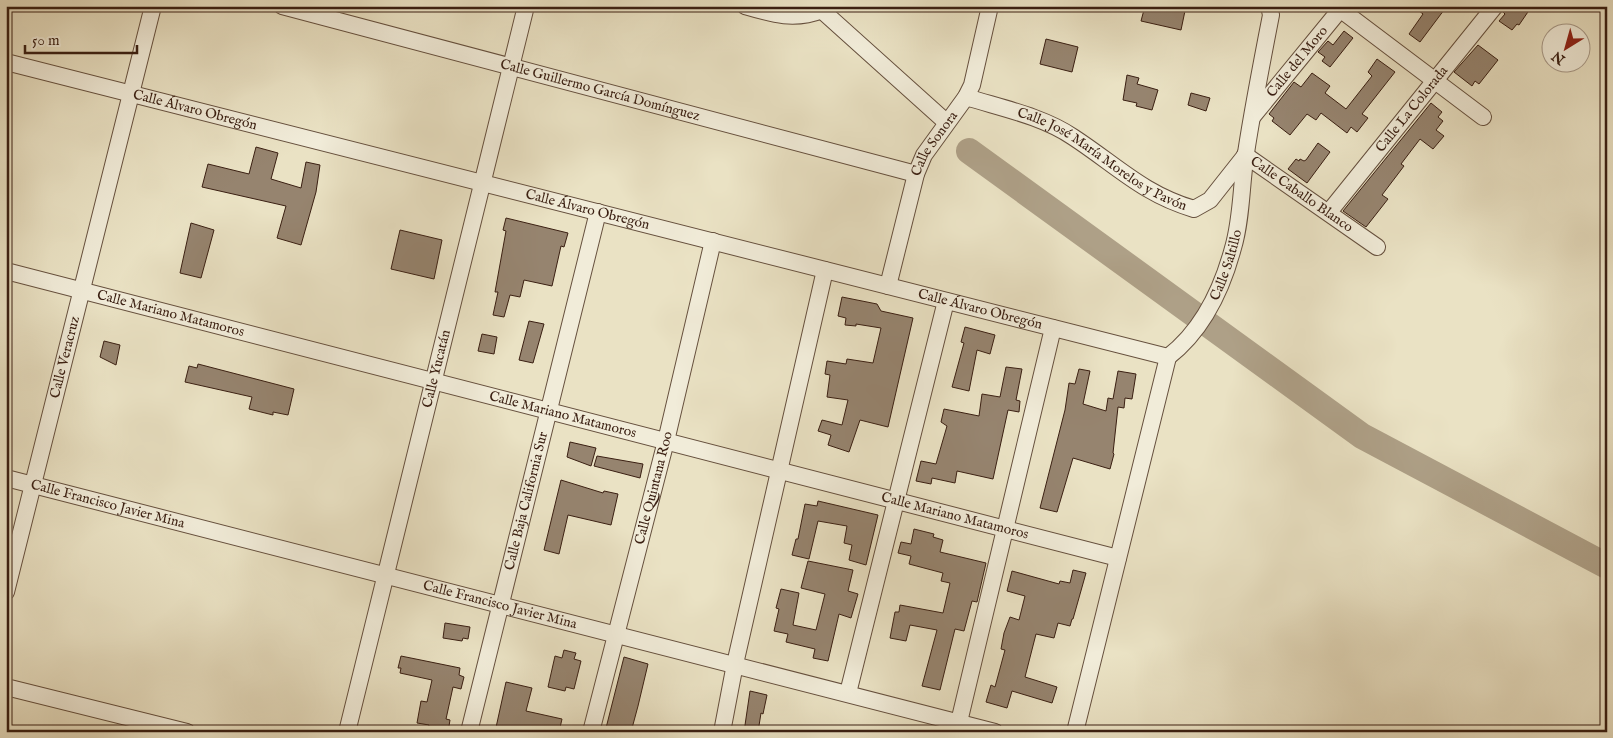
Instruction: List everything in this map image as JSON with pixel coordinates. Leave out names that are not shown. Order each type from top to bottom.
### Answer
[{"type":"street","name":"Calle Veracruz","points":[[6,592],[35,485],[82,291],[133,94],[153,6]]},
{"type":"street","name":"Calle Guillermo García Domínguez","points":[[282,6],[511,65],[916,174]]},
{"type":"street","name":"Calle Yucatán","points":[[348,732],[526,6]]},
{"type":"street","points":[[744,6],[781,16],[807,16],[819,8],[946,122]]},
{"type":"street","name":"Calle Sonora","points":[[888,286],[916,174],[924,155],[946,122],[966,97],[972,85],[990,6]]},
{"type":"street","name":"Calle La Colorada","points":[[1329,212],[1495,6]]},
{"type":"street","points":[[1340,7],[1483,118]]},
{"type":"street","name":"Calle del Moro","points":[[1252,118],[1340,7]]},
{"type":"street","name":"Calle Caballo Blanco","points":[[1272,9],[1245,155],[1377,247]]},
{"type":"street","name":"Calle Álvaro Obregón","points":[[6,62],[1168,357]]},
{"type":"street","name":"Calle José María Morelos y Pavón","points":[[966,97],[1040,121],[1072,136],[1144,189],[1169,202],[1194,209],[1210,200],[1245,155]]},
{"type":"street","name":"Calle Saltillo","points":[[1168,357],[1183,346],[1203,320],[1220,288],[1234,246],[1245,155]]},
{"type":"street","name":"Calle Baja California Sur","points":[[469,732],[598,212]]},
{"type":"street","name":"Calle Quintana Roo","points":[[591,732],[666,441],[713,242]]},
{"type":"street","points":[[722,732],[735,664],[825,270]]},
{"type":"street","name":"Calle Mariano Matamoros","points":[[6,271],[1118,558]]},
{"type":"street","points":[[848,693],[946,301]]},
{"type":"street","points":[[959,722],[1054,328]]},
{"type":"street","points":[[1075,732],[1168,357]]},
{"type":"street","name":"Calle Francisco Javier Mina","points":[[6,478],[995,732]]},
{"type":"street","points":[[6,687],[187,732]]},
{"type":"building","points":[[1145,6],[1186,6],[1181,30],[1141,21]]},
{"type":"building","points":[[1413,6],[1447,6],[1420,42],[1409,34],[1423,14]]},
{"type":"building","points":[[1505,6],[1532,6],[1519,25],[1517,24],[1512,30],[1499,21],[1505,14],[1503,12]]},
{"type":"building","points":[[1344,31],[1353,38],[1330,67],[1322,61],[1325,57],[1318,52],[1328,41],[1333,45]]},
{"type":"building","points":[[1046,39],[1078,47],[1072,72],[1040,64]]},
{"type":"building","points":[[1478,45],[1498,60],[1479,84],[1475,81],[1472,86],[1454,72]]},
{"type":"building","points":[[1377,59],[1395,72],[1362,114],[1368,118],[1357,132],[1351,127],[1347,133],[1321,113],[1316,120],[1307,114],[1290,135],[1272,121],[1274,118],[1269,114],[1294,82],[1301,87],[1312,73],[1330,86],[1325,93],[1346,109],[1372,76],[1368,72]]},
{"type":"building","points":[[1127,75],[1139,78],[1137,84],[1158,90],[1152,110],[1136,106],[1137,103],[1123,100]]},
{"type":"building","points":[[1191,93],[1210,98],[1206,111],[1188,105]]},
{"type":"building","points":[[1431,103],[1442,112],[1438,117],[1443,121],[1436,130],[1444,136],[1433,149],[1420,139],[1401,164],[1404,166],[1382,195],[1388,199],[1366,227],[1343,211]]},
{"type":"building","points":[[1318,143],[1330,152],[1307,183],[1288,169],[1296,159],[1299,161],[1300,159],[1306,160]]},
{"type":"building","points":[[256,147],[278,153],[271,179],[301,188],[306,162],[320,165],[316,192],[301,245],[277,238],[286,206],[202,187],[208,164],[249,174]]},
{"type":"building","points":[[506,218],[568,233],[564,247],[561,246],[552,286],[524,280],[520,297],[510,295],[504,317],[493,315],[498,292],[495,292],[506,231],[503,230]]},
{"type":"building","points":[[191,223],[214,230],[201,278],[180,273]]},
{"type":"building","points":[[400,230],[442,240],[434,279],[391,269]]},
{"type":"building","points":[[842,297],[877,304],[881,311],[913,318],[888,427],[860,420],[849,452],[828,445],[831,435],[818,431],[822,420],[842,425],[848,400],[827,397],[830,375],[825,374],[827,361],[846,364],[847,359],[873,363],[881,328],[856,324],[856,326],[845,325],[846,318],[838,316]]},
{"type":"building","points":[[529,321],[544,324],[533,363],[519,360]]},
{"type":"building","points":[[965,327],[995,335],[990,354],[977,350],[969,391],[952,387],[964,343],[961,342]]},
{"type":"building","points":[[482,334],[497,337],[494,354],[478,351]]},
{"type":"building","points":[[104,341],[120,345],[116,365],[100,357]]},
{"type":"building","points":[[198,364],[294,389],[288,415],[273,412],[273,415],[249,409],[252,397],[185,382],[189,366],[197,368]]},
{"type":"building","points":[[1006,367],[1022,369],[1016,400],[1020,401],[1019,412],[1008,410],[993,479],[957,471],[955,483],[932,478],[931,484],[916,481],[921,461],[936,464],[947,426],[941,422],[944,409],[979,416],[982,394],[1000,397]]},
{"type":"building","points":[[1079,369],[1090,371],[1083,404],[1106,411],[1108,398],[1113,399],[1118,371],[1136,374],[1132,399],[1125,398],[1124,408],[1118,407],[1114,454],[1110,469],[1073,458],[1057,512],[1040,508],[1065,410],[1069,383],[1075,384]]},
{"type":"building","points":[[570,442],[596,448],[591,466],[567,457]]},
{"type":"building","points":[[597,456],[643,464],[640,478],[594,466]]},
{"type":"building","points":[[561,480],[603,493],[604,491],[618,494],[611,525],[568,515],[559,554],[544,550]]},
{"type":"building","points":[[818,501],[878,515],[866,565],[849,560],[852,545],[844,543],[847,526],[818,521],[809,559],[792,555],[796,539],[798,539],[805,504],[817,506]]},
{"type":"building","points":[[914,529],[934,534],[933,537],[943,540],[940,552],[986,563],[977,602],[972,601],[964,631],[955,629],[940,690],[922,686],[937,630],[910,625],[906,641],[890,638],[895,612],[899,612],[900,605],[943,613],[950,583],[941,581],[943,573],[909,564],[911,556],[898,553],[901,542],[911,544]]},
{"type":"building","points":[[808,561],[853,570],[848,591],[858,594],[851,618],[839,614],[828,661],[813,658],[815,649],[786,642],[788,634],[774,631],[779,609],[776,608],[781,589],[799,593],[793,625],[816,630],[825,594],[801,588]]},
{"type":"building","points":[[1073,570],[1086,573],[1070,626],[1058,623],[1054,638],[1036,634],[1025,677],[1057,687],[1052,703],[1012,691],[1007,708],[986,702],[991,685],[995,687],[1005,650],[1001,649],[1004,633],[1010,617],[1019,620],[1025,596],[1007,591],[1012,571],[1059,584],[1060,581],[1070,583]]},
{"type":"building","points":[[445,623],[470,627],[468,639],[463,638],[462,641],[443,638]]},
{"type":"building","points":[[564,650],[576,653],[574,659],[581,661],[574,689],[566,687],[565,691],[548,687],[555,656],[562,658]]},
{"type":"building","points":[[401,656],[460,668],[459,675],[464,677],[461,689],[453,687],[446,719],[450,720],[448,732],[427,732],[429,725],[417,723],[421,701],[427,702],[432,680],[400,673],[401,668],[398,668]]},
{"type":"building","points":[[624,657],[648,664],[638,706],[631,732],[605,732]]},
{"type":"building","points":[[506,682],[532,688],[526,711],[562,719],[559,732],[495,732]]},
{"type":"building","points":[[750,691],[767,695],[763,714],[761,713],[758,732],[744,732]]},
{"type":"waterway","points":[[969,151],[1362,436],[1607,566]]}]
